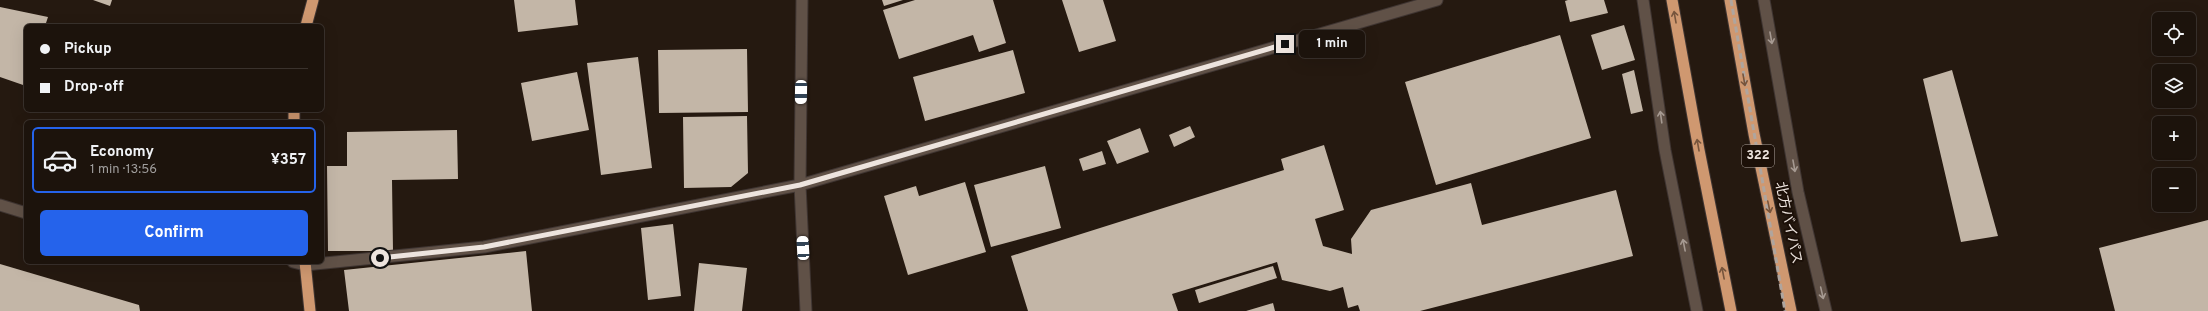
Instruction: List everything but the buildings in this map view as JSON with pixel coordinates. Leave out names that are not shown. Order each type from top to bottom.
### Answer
[{"type":"highway","points":[[306,24],[312,0]]},
{"type":"highway","points":[[1672,0],[1699,150],[1731,311]]},
{"type":"highway","name":"北方バイパス","points":[[1730,0],[1754,134],[1791,311]]},
{"type":"highway","points":[[305,264],[310,311]]},
{"type":"street","points":[[802,0],[800,185],[806,311]]},
{"type":"street","points":[[324,262],[484,247],[800,185],[1437,0]]},
{"type":"street","points":[[1643,0],[1666,150],[1697,311]]},
{"type":"street","points":[[1764,0],[1798,192],[1826,311]]},
{"type":"street","points":[[0,205],[24,212]]},
{"type":"railway","points":[[1731,0],[1785,311]]},
{"type":"route","points":[[380,258],[484,247],[800,185],[1285,44]]}]
